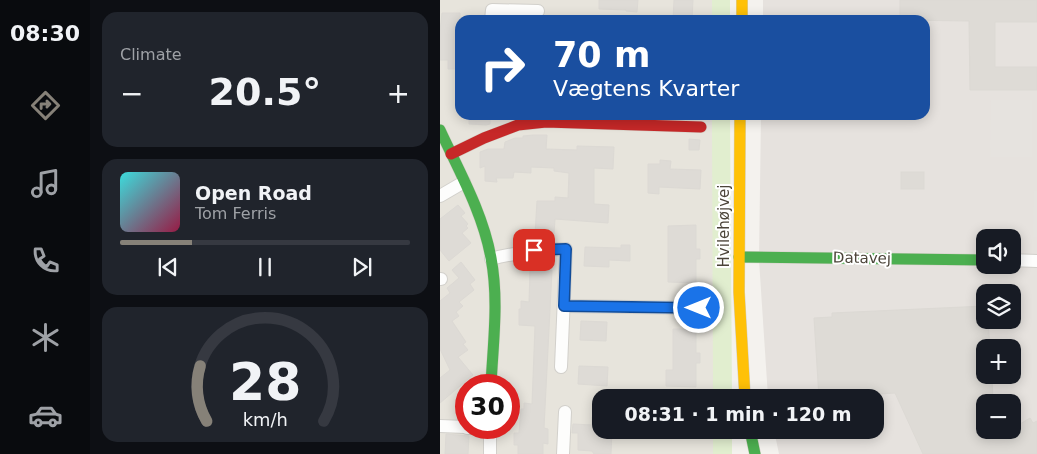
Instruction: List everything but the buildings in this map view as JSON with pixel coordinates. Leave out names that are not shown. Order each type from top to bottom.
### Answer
[{"type":"street","points":[[742,0],[742,15]]},
{"type":"street","points":[[492,15],[492,10],[538,11]]},
{"type":"street","points":[[451,154],[516,120],[546,122],[622,120],[701,127]]},
{"type":"street","name":"Hvilehøjvej","points":[[740,120],[740,343],[744,389]]},
{"type":"street","points":[[440,130],[482,222],[491,259],[494,285],[491,374]]},
{"type":"street","points":[[440,196],[464,182]]},
{"type":"street","points":[[491,259],[534,250],[566,249],[561,367]]},
{"type":"street","name":"Datavej","points":[[739,257],[976,260]]},
{"type":"street","points":[[1021,260],[1037,261]]},
{"type":"street","points":[[564,306],[699,308]]},
{"type":"street","points":[[563,454],[565,412]]},
{"type":"street","points":[[440,426],[455,427]]},
{"type":"street","points":[[490,439],[490,454]]},
{"type":"street","points":[[752,439],[755,454]]},
{"type":"shaded area","points":[[440,0],[716,0],[715,15],[455,15],[455,120],[715,120],[713,389],[592,389],[592,439],[713,439],[713,454],[440,454]]},
{"type":"shaded area","points":[[763,0],[1037,0],[1037,454],[779,454],[776,439],[884,439],[884,389],[767,389],[759,260],[761,120],[930,120],[930,15],[763,15]]},
{"type":"shaded area","points":[[991,100],[1032,100],[1032,157],[990,157]]},
{"type":"shaded area","points":[[1034,191],[1037,191],[1037,237],[1033,237]]},
{"type":"green space","points":[[712,0],[730,0],[730,15],[712,15]]},
{"type":"green space","points":[[712,120],[730,120],[732,389],[713,389]]},
{"type":"green space","points":[[713,439],[732,439],[732,454],[713,454]]},
{"type":"traffic: fast","points":[[440,130],[476,209],[491,258],[495,290],[492,374]]},
{"type":"traffic: fast","points":[[739,257],[976,260]]},
{"type":"traffic: fast","points":[[752,439],[755,454]]},
{"type":"traffic: slow","points":[[742,0],[742,15]]},
{"type":"traffic: slow","points":[[740,120],[739,292],[744,389]]},
{"type":"traffic: jam","points":[[451,154],[484,138],[518,125],[546,122],[701,127]]},
{"type":"route","points":[[534,250],[566,249],[564,306],[699,308]]}]
